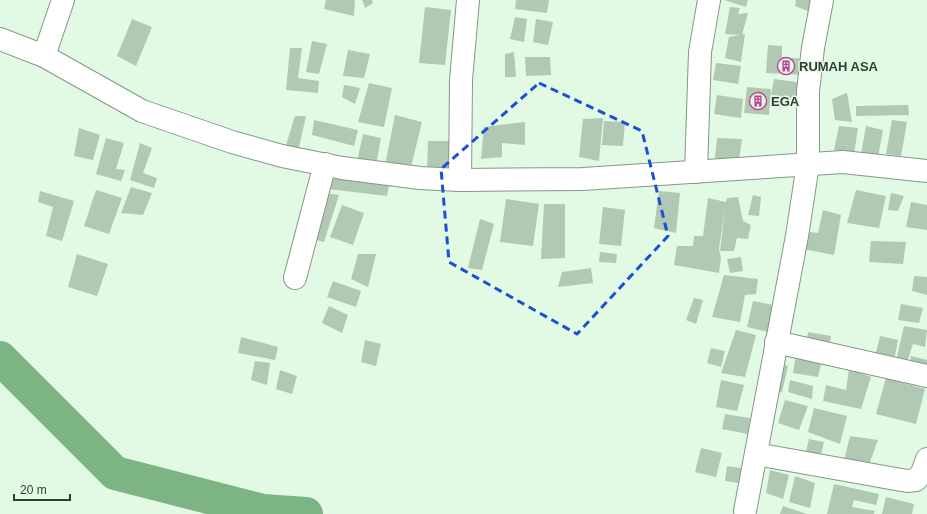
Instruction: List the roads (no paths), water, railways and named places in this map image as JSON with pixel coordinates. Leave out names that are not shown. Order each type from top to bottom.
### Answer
[{"type":"street","points":[[44,56],[63,0]]},
{"type":"street","points":[[460,180],[461,80],[468,0]]},
{"type":"street","points":[[696,172],[700,52],[709,0]]},
{"type":"street","points":[[744,511],[797,236],[808,164],[808,91],[813,48],[822,0]]},
{"type":"street","points":[[0,39],[44,56],[142,111],[232,142],[282,156],[420,178],[460,180],[583,179],[843,162],[927,171]]},
{"type":"street","points":[[295,278],[325,164]]},
{"type":"street","points":[[776,342],[927,376]]},
{"type":"street","points":[[756,454],[907,481],[916,480],[922,473],[927,459]]},
{"type":"waterway","points":[[0,358],[115,473],[263,511],[306,514]]},
{"type":"place","name":"RUMAH ASA","points":[[786,66]]},
{"type":"place","name":"EGA","points":[[758,101]]}]
